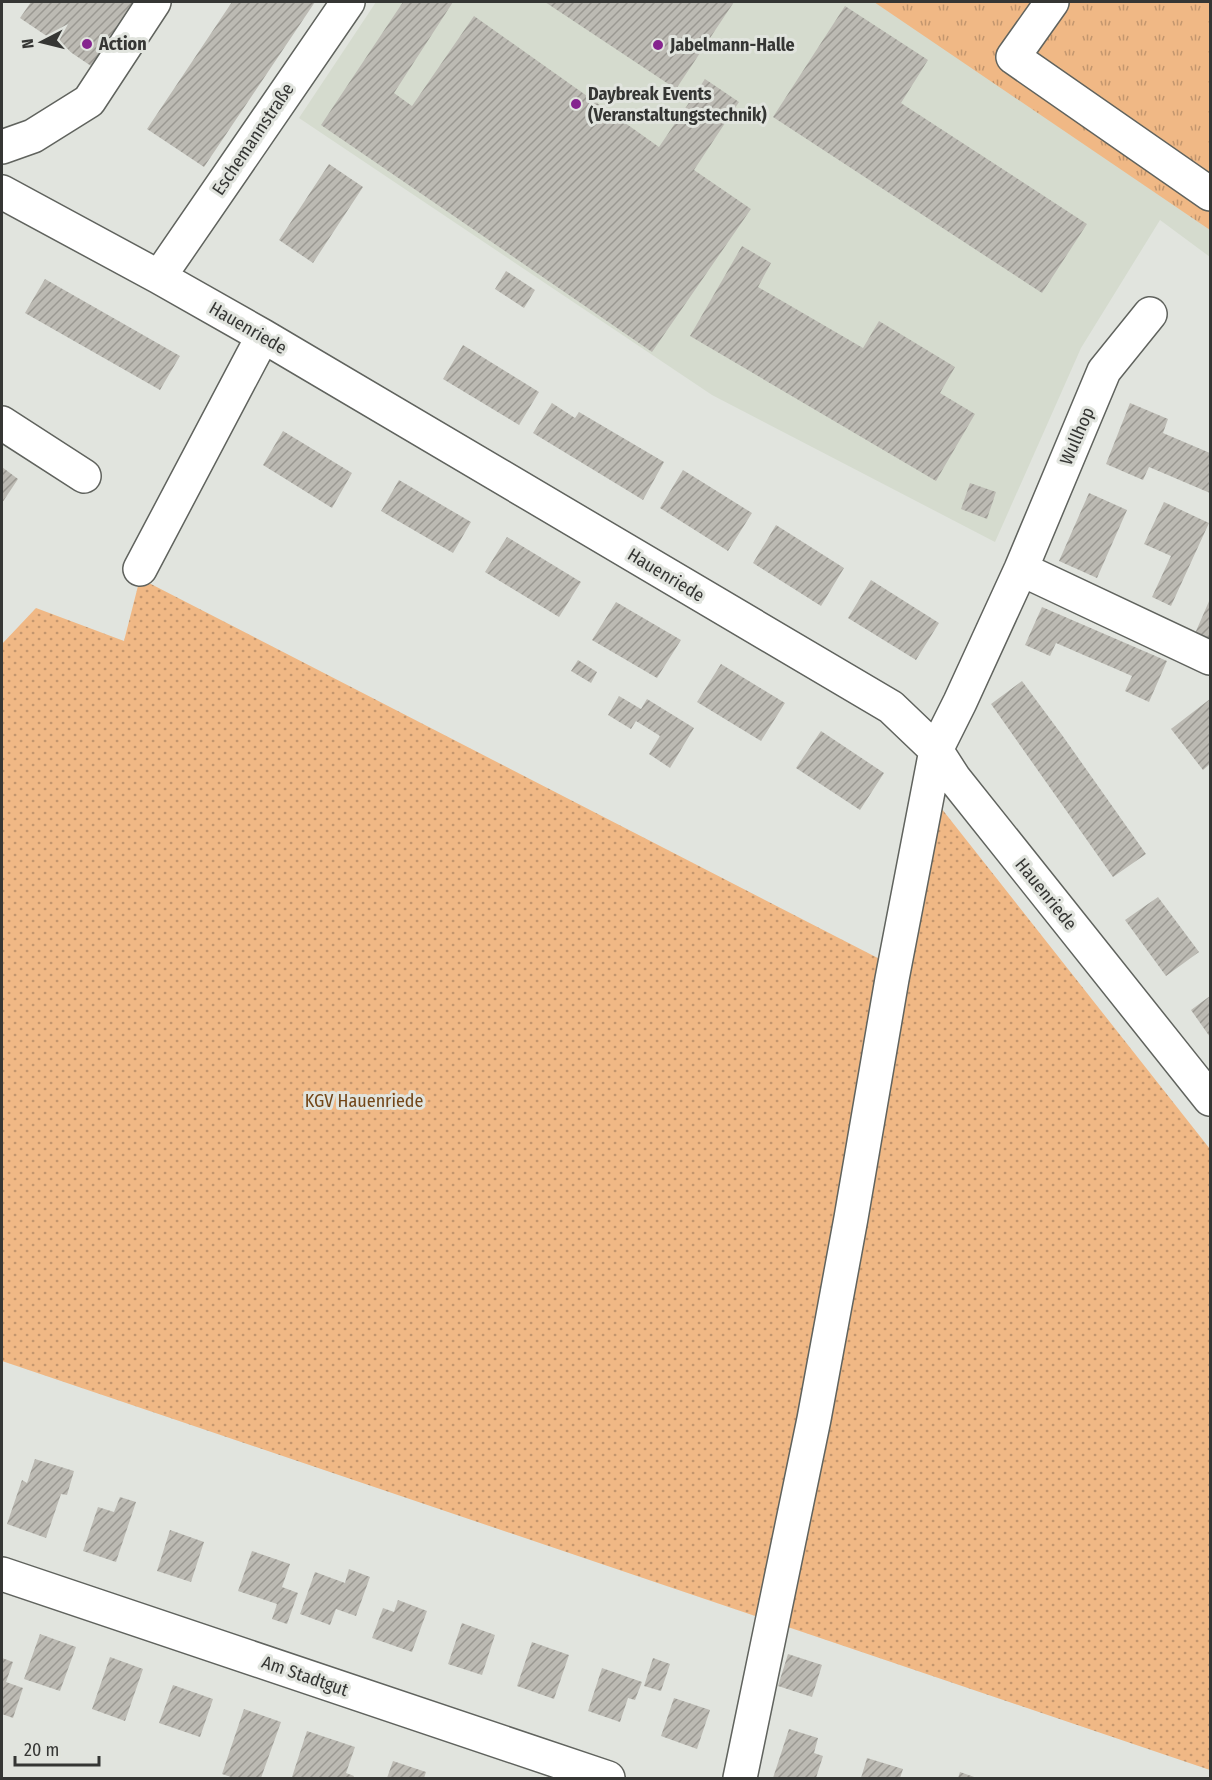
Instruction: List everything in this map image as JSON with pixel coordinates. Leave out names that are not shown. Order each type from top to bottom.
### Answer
[{"type":"street","points":[[2,147],[33,136],[89,101],[154,2]]},
{"type":"street","name":"Eschemannstraße","points":[[159,277],[348,2]]},
{"type":"street","points":[[1052,2],[1014,57],[1210,194]]},
{"type":"street","name":"Hauenriede","points":[[2,192],[263,336],[891,707],[936,750],[954,778],[1210,1099]]},
{"type":"street","name":"Wullhop","points":[[740,1779],[814,1419],[892,979],[936,750],[1022,568],[1104,371],[1150,314]]},
{"type":"street","points":[[140,569],[263,336]]},
{"type":"street","points":[[2,423],[84,476]]},
{"type":"street","points":[[1022,568],[1210,658]]},
{"type":"street","name":"Am Stadtgut","points":[[2,1574],[608,1779]]},
{"type":"shaded area","points":[[376,2],[1210,2],[1210,257],[1160,220],[1081,348],[995,542],[712,395],[299,118]]},
{"type":"green space","points":[[874,2],[1210,2],[1210,230]]},
{"type":"green space","name":"KGV Hauenriede","points":[[147,582],[903,971],[934,799],[1210,1149],[1210,1770],[2,1361],[2,644],[36,608],[124,641],[138,586]]},
{"type":"building","name":"Action","points":[[31,2],[144,2],[97,70],[20,18]]},
{"type":"building","points":[[232,2],[315,2],[204,167],[147,129]]},
{"type":"building","points":[[403,2],[453,2],[394,93],[412,106],[474,16],[659,147],[705,79],[739,102],[694,170],[751,209],[652,352],[321,125]]},
{"type":"building","name":"Jabelmann-Halle","points":[[545,2],[734,2],[676,89]]},
{"type":"building","points":[[845,6],[928,60],[901,103],[1087,224],[1042,293],[773,117]]},
{"type":"building","points":[[329,164],[363,187],[313,263],[279,240]]},
{"type":"building","points":[[742,246],[771,263],[758,287],[863,348],[879,321],[955,367],[940,393],[975,414],[936,481],[690,336]]},
{"type":"building","points":[[506,271],[535,290],[524,308],[495,289]]},
{"type":"building","points":[[45,279],[180,356],[160,390],[25,313]]},
{"type":"building","points":[[463,345],[539,392],[519,425],[443,379]]},
{"type":"building","points":[[552,403],[575,418],[579,412],[664,462],[643,500],[533,433]]},
{"type":"building","points":[[1130,403],[1168,419],[1163,433],[1210,453],[1210,493],[1149,467],[1143,480],[1106,464]]},
{"type":"building","points":[[283,431],[352,473],[332,508],[263,465]]},
{"type":"building","points":[[2,467],[18,479],[2,503]]},
{"type":"building","points":[[683,470],[752,513],[728,551],[660,508]]},
{"type":"building","points":[[399,480],[471,522],[453,553],[381,511]]},
{"type":"building","points":[[970,483],[996,492],[987,519],[961,509]]},
{"type":"building","points":[[1089,493],[1127,510],[1097,578],[1059,561]]},
{"type":"building","points":[[1164,502],[1209,523],[1171,606],[1152,597],[1171,556],[1144,544]]},
{"type":"building","points":[[776,525],[844,568],[821,606],[753,563]]},
{"type":"building","points":[[507,537],[581,582],[559,617],[485,572]]},
{"type":"building","points":[[871,580],[939,623],[916,660],[848,618]]},
{"type":"building","points":[[1210,599],[1210,645],[1193,638]]},
{"type":"building","points":[[616,602],[681,640],[657,678],[592,640]]},
{"type":"building","points":[[1042,607],[1167,661],[1149,702],[1125,691],[1132,676],[1056,643],[1050,656],[1025,645]]},
{"type":"building","points":[[578,660],[597,672],[591,683],[571,671]]},
{"type":"building","points":[[721,664],[785,703],[761,741],[697,702]]},
{"type":"building","points":[[1022,681],[1146,854],[1113,877],[991,704]]},
{"type":"building","points":[[619,696],[641,709],[647,699],[694,728],[670,768],[649,754],[660,736],[636,721],[631,729],[608,715]]},
{"type":"building","points":[[1210,699],[1210,764],[1203,770],[1171,729]]},
{"type":"building","points":[[821,731],[884,773],[860,810],[796,768]]},
{"type":"building","points":[[1158,897],[1199,952],[1166,976],[1125,920]]},
{"type":"building","points":[[1210,996],[1210,1037],[1191,1010]]},
{"type":"building","points":[[35,1459],[74,1471],[67,1495],[61,1494],[46,1538],[7,1524],[22,1480],[27,1483]]},
{"type":"building","points":[[120,1497],[136,1502],[116,1562],[83,1551],[98,1507],[114,1512]]},
{"type":"building","points":[[170,1530],[204,1542],[191,1582],[157,1571]]},
{"type":"building","points":[[252,1551],[290,1564],[282,1587],[298,1593],[287,1624],[272,1619],[277,1604],[238,1591]]},
{"type":"building","points":[[349,1569],[370,1577],[356,1616],[336,1609],[330,1625],[300,1614],[315,1572],[345,1583]]},
{"type":"building","points":[[398,1600],[427,1611],[412,1652],[372,1638],[383,1608],[394,1612]]},
{"type":"building","points":[[462,1623],[495,1635],[482,1675],[448,1664]]},
{"type":"building","points":[[40,1634],[76,1647],[60,1691],[24,1679]]},
{"type":"building","points":[[532,1642],[569,1655],[554,1699],[517,1686]]},
{"type":"building","points":[[788,1654],[822,1665],[812,1697],[778,1686]]},
{"type":"building","points":[[110,1657],[143,1669],[125,1721],[92,1709]]},
{"type":"building","points":[[2,1658],[13,1662],[6,1682],[23,1688],[13,1718],[2,1714]]},
{"type":"building","points":[[653,1658],[670,1664],[661,1691],[644,1686]]},
{"type":"building","points":[[602,1668],[642,1682],[635,1700],[628,1698],[620,1722],[588,1711]]},
{"type":"building","points":[[173,1685],[213,1699],[200,1737],[159,1723]]},
{"type":"building","points":[[674,1698],[710,1710],[697,1749],[661,1736]]},
{"type":"building","points":[[244,1709],[281,1722],[261,1778],[234,1778],[222,1774]]},
{"type":"building","points":[[789,1729],[818,1738],[814,1753],[823,1756],[816,1778],[773,1778]]},
{"type":"building","points":[[307,1731],[355,1747],[346,1773],[354,1776],[353,1778],[292,1777]]},
{"type":"building","points":[[867,1758],[903,1769],[900,1778],[861,1778]]},
{"type":"building","points":[[393,1761],[426,1772],[424,1778],[387,1778]]},
{"type":"building","points":[[960,1772],[977,1778],[958,1778]]},
{"type":"place","name":"Action","points":[[87,44]]},
{"type":"place","name":"Jabelmann-Halle","points":[[658,45]]},
{"type":"place","name":"Daybreak Events (Veranstaltungstechnik)","points":[[576,104]]}]
